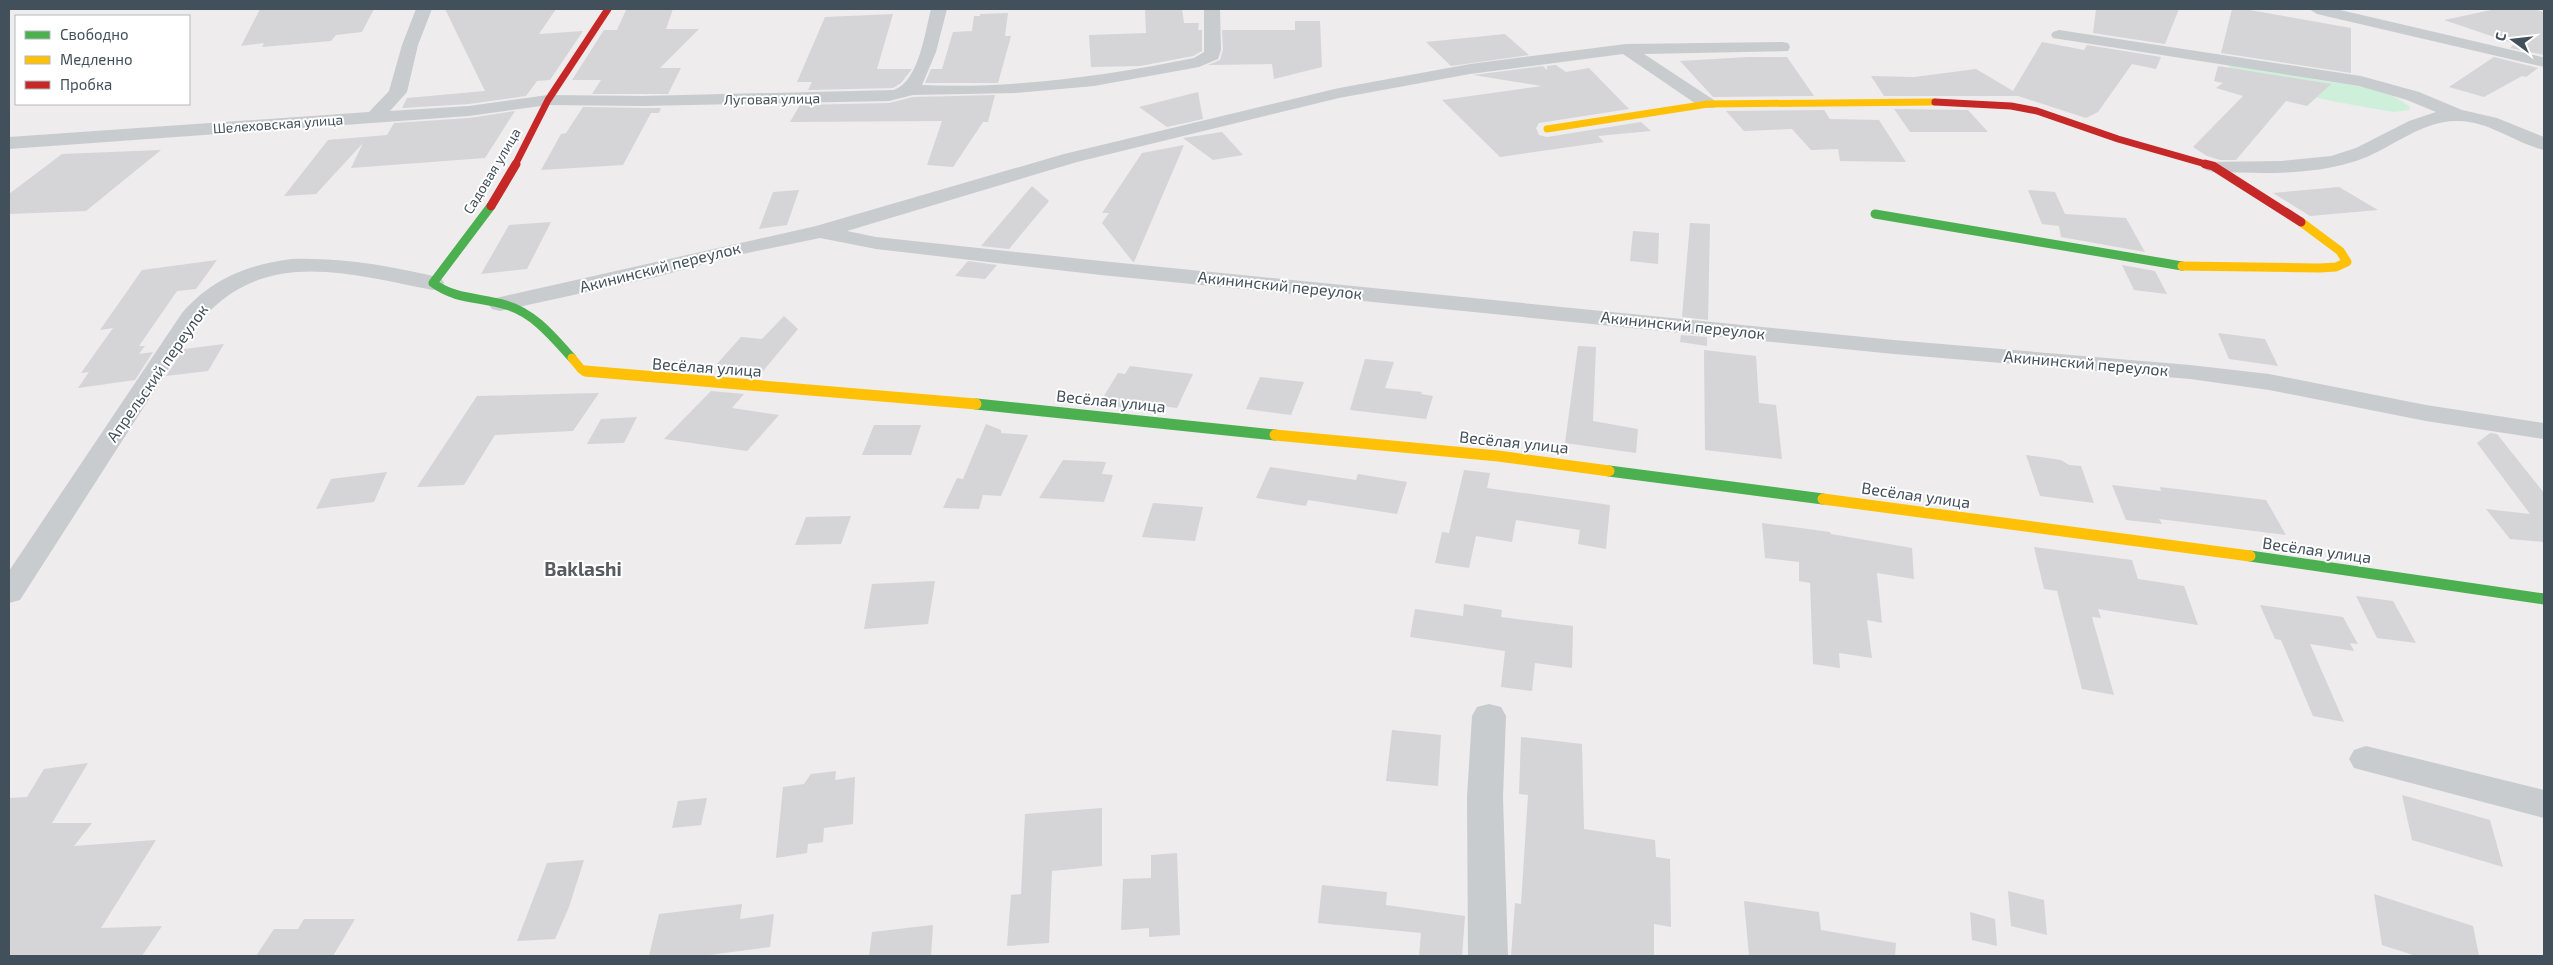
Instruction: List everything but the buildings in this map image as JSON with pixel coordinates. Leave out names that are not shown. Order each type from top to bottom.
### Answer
[{"type":"street","points":[[374,118],[398,92],[410,46],[424,9]]},
{"type":"street","name":"Садовая улица","points":[[433,283],[448,260],[486,214],[526,146],[548,100],[608,9]]},
{"type":"street","points":[[909,89],[924,62],[938,9]]},
{"type":"street","name":"Луговая улица","points":[[548,100],[660,101],[871,97],[896,95],[909,89],[941,91],[1048,88],[1098,81],[1200,62],[1212,55],[1212,9]]},
{"type":"street","points":[[2317,9],[2543,62]]},
{"type":"street","points":[[2386,9],[2543,62]]},
{"type":"street","points":[[2059,35],[2361,82],[2413,96],[2458,115],[2502,127],[2544,144]]},
{"type":"street","name":"Акининский переулок","points":[[500,304],[656,270],[736,248],[820,232],[1071,158],[1315,98],[1470,68],[1626,49],[1782,46]]},
{"type":"street","points":[[1626,49],[1708,104]]},
{"type":"street","name":"Шелеховская улица","points":[[9,143],[469,111],[548,100]]},
{"type":"street","points":[[1547,129],[1708,104],[2000,104],[2031,110],[2118,139],[2213,166],[2282,167],[2330,162],[2351,157],[2412,128],[2438,118],[2458,115]]},
{"type":"street","points":[[1875,214],[2177,266],[2320,268],[2336,267],[2347,262],[2340,251],[2316,232],[2213,166]]},
{"type":"street","name":"Акининский переулок","points":[[820,232],[869,243],[1101,268],[1894,347],[2190,372],[2269,382],[2426,414],[2544,431]]},
{"type":"street","name":"Апрельский переулок","points":[[9,593],[62,516],[179,335],[214,294],[250,274],[273,268],[302,265],[351,270],[433,283]]},
{"type":"street","points":[[433,283],[439,290],[457,298],[500,304]]},
{"type":"street","name":"Весёлая улица","points":[[500,304],[522,311],[581,369],[598,375],[1000,406],[1226,431],[1498,456],[2308,564],[2544,599]]},
{"type":"street","points":[[1488,956],[1488,840],[1485,797],[1489,716]]},
{"type":"street","points":[[2366,759],[2544,804]]},
{"type":"green space","points":[[2230,64],[2386,93],[2409,106],[2410,110],[2394,112],[2309,96],[2246,76],[2229,67]]},
{"type":"traffic: fast","points":[[491,206],[433,283],[441,289],[459,296],[506,305],[516,309],[534,320],[572,358]]},
{"type":"traffic: fast","points":[[1875,214],[2182,266]]},
{"type":"traffic: fast","points":[[976,404],[1275,435]]},
{"type":"traffic: fast","points":[[1609,471],[1823,499]]},
{"type":"traffic: fast","points":[[2250,556],[2544,599]]},
{"type":"traffic: slow","points":[[1547,129],[1708,104],[1935,102]]},
{"type":"traffic: slow","points":[[2182,266],[2320,268],[2336,267],[2347,262],[2340,251],[2301,222]]},
{"type":"traffic: slow","points":[[572,358],[581,369],[589,373],[976,404]]},
{"type":"traffic: slow","points":[[1275,435],[1498,456],[1609,471]]},
{"type":"traffic: slow","points":[[1823,499],[2250,556]]},
{"type":"traffic: jam","points":[[491,206],[526,146],[548,100],[608,9]]},
{"type":"traffic: jam","points":[[1935,102],[2011,106],[2037,111],[2118,139],[2213,166],[2301,222]]},
{"type":"district","name":"Baklashi","points":[[583,569]]}]
